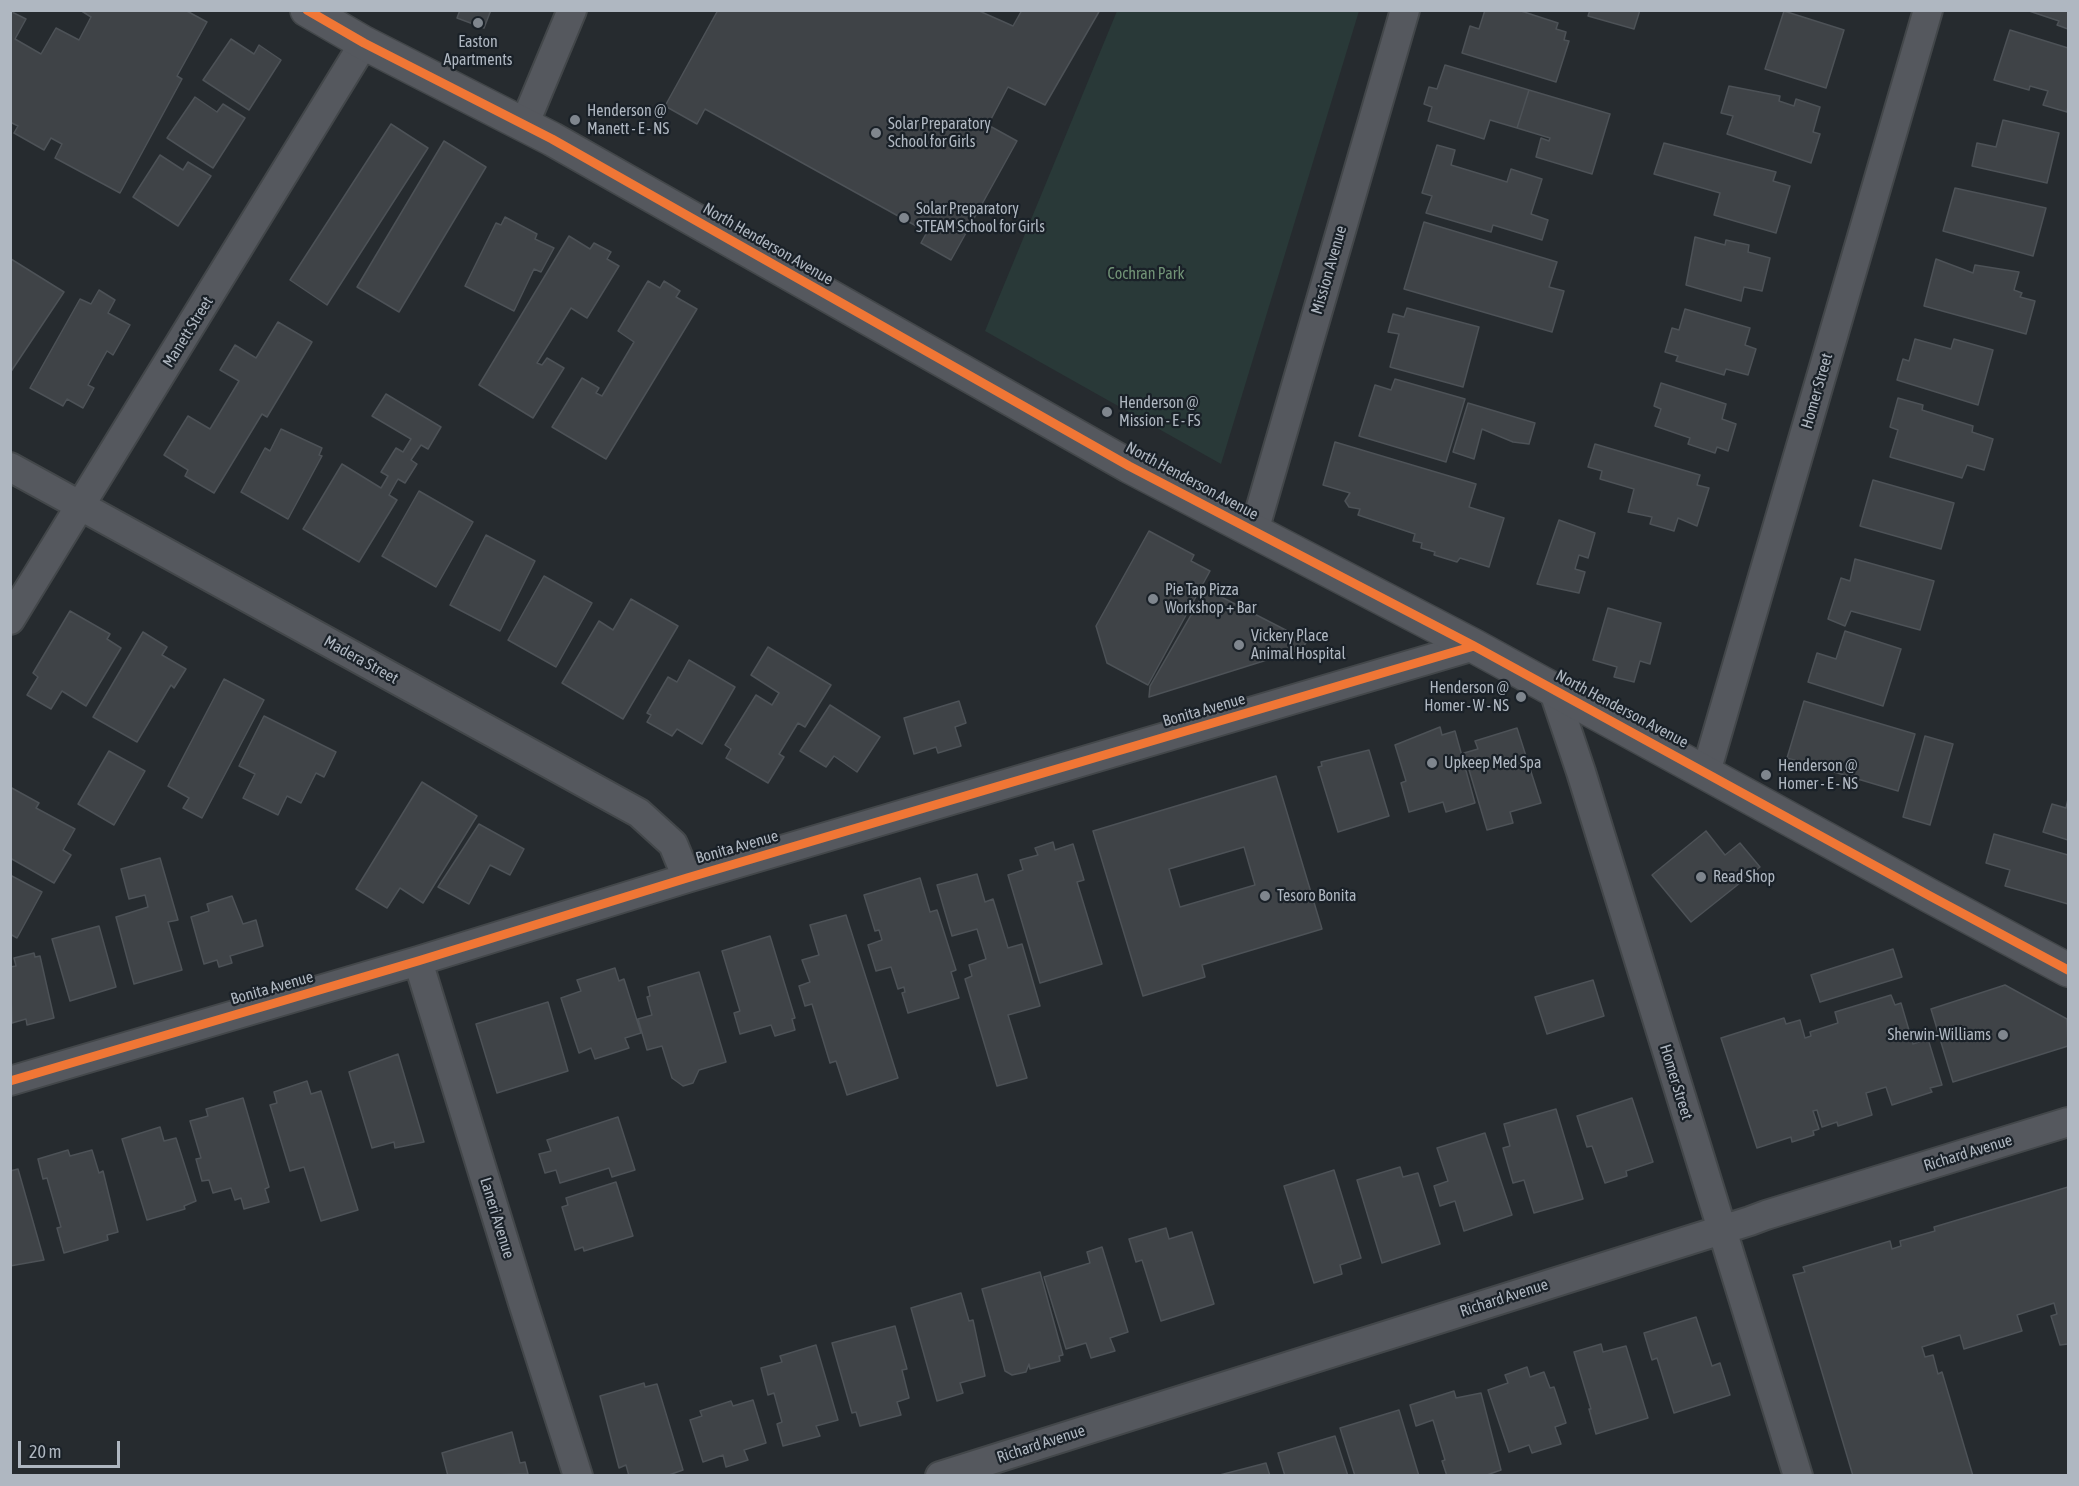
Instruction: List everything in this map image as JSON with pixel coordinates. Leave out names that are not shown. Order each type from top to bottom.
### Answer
[{"type":"street","name":"North Henderson Avenue","points":[[306,10],[364,43],[524,125],[1129,466],[1474,646],[2068,970]]},
{"type":"street","points":[[524,125],[572,10]]},
{"type":"street","name":"Mission Avenue","points":[[1254,531],[1405,10]]},
{"type":"street","name":"Homer Street","points":[[1706,772],[1928,10]]},
{"type":"street","name":"Manett Street","points":[[10,620],[364,43]]},
{"type":"street","name":"Madera Street","points":[[10,467],[639,813],[673,844],[687,878]]},
{"type":"street","name":"Bonita Avenue","points":[[10,1081],[1474,646]]},
{"type":"street","name":"Homer Street","points":[[1553,689],[1581,772],[1798,1476]]},
{"type":"street","name":"Laneri Avenue","points":[[418,961],[578,1476]]},
{"type":"street","name":"Richard Avenue","points":[[940,1476],[1721,1229],[2068,1122]]},
{"type":"green space","name":"Cochran Park","points":[[1117,11],[1359,11],[1221,464],[985,331]]},
{"type":"building","points":[[80,10],[185,10],[207,22],[177,76],[182,79],[120,193],[55,158],[62,144],[51,138],[44,150],[14,133],[18,126],[10,122],[10,11],[26,19],[15,39],[41,54],[56,28],[79,40],[91,17]]},
{"type":"building","name":"Easton Apartments","points":[[460,10],[491,10],[484,28],[457,18]]},
{"type":"building","name":"Solar Preparatory School for Girls","points":[[718,10],[977,10],[1013,26],[1022,10],[1100,10],[1045,105],[1008,87],[988,125],[1017,141],[951,260],[921,243],[927,232],[705,109],[697,124],[665,106]]},
{"type":"building","points":[[1485,10],[1518,10],[1558,23],[1556,29],[1566,32],[1564,40],[1569,41],[1556,82],[1462,53],[1470,26],[1479,29]]},
{"type":"building","points":[[1590,10],[1640,10],[1634,29],[1588,16]]},
{"type":"building","points":[[2026,10],[2068,10],[2068,29],[2057,25],[2059,21]]},
{"type":"building","points":[[1784,11],[1844,30],[1826,88],[1765,69]]},
{"type":"building","points":[[2010,30],[2068,48],[2067,112],[2043,105],[2048,91],[2030,86],[2029,90],[1994,80]]},
{"type":"building","points":[[231,39],[254,54],[259,45],[281,60],[249,110],[203,80]]},
{"type":"building","points":[[1445,65],[1529,90],[1517,128],[1490,120],[1484,139],[1428,121],[1432,107],[1424,104],[1429,87],[1437,89]]},
{"type":"building","points":[[1729,86],[1780,96],[1779,101],[1794,106],[1796,99],[1820,107],[1813,132],[1820,134],[1811,163],[1727,134],[1733,116],[1721,113]]},
{"type":"building","points":[[1529,90],[1610,114],[1592,174],[1536,157],[1541,138],[1549,141],[1550,138],[1517,128]]},
{"type":"building","points":[[195,97],[217,112],[223,104],[245,118],[213,168],[167,138]]},
{"type":"building","points":[[2003,120],[2059,133],[2047,183],[1972,166],[1977,143],[1996,147]]},
{"type":"building","points":[[391,124],[428,148],[327,305],[290,280]]},
{"type":"building","points":[[444,141],[486,167],[399,312],[357,287]]},
{"type":"building","points":[[1664,143],[1776,172],[1773,181],[1790,186],[1776,233],[1714,215],[1720,193],[1654,174]]},
{"type":"building","points":[[1437,145],[1455,150],[1451,165],[1507,182],[1511,169],[1542,179],[1531,214],[1548,220],[1542,240],[1493,225],[1491,232],[1426,213],[1432,196],[1422,193]]},
{"type":"building","points":[[160,155],[183,170],[188,162],[211,176],[178,226],[133,197]]},
{"type":"building","points":[[1955,188],[2046,208],[2033,256],[1943,231]]},
{"type":"building","points":[[505,217],[537,234],[535,239],[554,248],[541,272],[534,269],[514,311],[465,286],[496,223],[501,225]]},
{"type":"building","points":[[1424,222],[1557,262],[1549,287],[1564,291],[1552,332],[1404,289]]},
{"type":"building","points":[[569,236],[590,249],[594,243],[611,252],[607,259],[619,266],[587,318],[571,308],[537,363],[542,365],[547,358],[564,368],[533,418],[479,385]]},
{"type":"building","points":[[1695,237],[1725,245],[1726,240],[1749,245],[1748,252],[1770,258],[1762,291],[1744,287],[1741,301],[1686,285]]},
{"type":"building","points":[[1936,259],[1973,273],[1975,265],[2019,272],[2014,290],[2022,293],[2020,297],[2035,301],[2026,334],[1924,306]]},
{"type":"building","points":[[10,260],[64,292],[10,373]]},
{"type":"building","points":[[648,281],[660,288],[664,281],[680,291],[676,297],[697,309],[606,459],[552,427],[582,378],[599,388],[596,393],[602,396],[634,342],[618,331]]},
{"type":"building","points":[[99,290],[115,300],[108,313],[130,325],[113,355],[107,351],[88,385],[94,388],[83,408],[67,399],[63,406],[30,388],[80,299],[91,304]]},
{"type":"building","points":[[1407,308],[1479,327],[1463,387],[1390,367],[1399,334],[1388,332],[1393,314],[1404,317]]},
{"type":"building","points":[[1685,309],[1750,328],[1745,345],[1756,349],[1748,375],[1726,369],[1724,375],[1676,361],[1678,356],[1665,352],[1672,328],[1679,330]]},
{"type":"building","points":[[278,322],[312,342],[267,417],[262,414],[214,493],[185,476],[188,470],[164,455],[188,416],[210,429],[239,381],[220,370],[235,345],[256,358]]},
{"type":"building","points":[[1915,339],[1951,349],[1954,339],[1993,350],[1978,405],[1897,380],[1903,359],[1909,361]]},
{"type":"building","points":[[1395,379],[1465,399],[1446,462],[1359,436],[1375,385],[1391,390]]},
{"type":"building","points":[[1661,383],[1726,404],[1722,419],[1736,424],[1728,451],[1717,447],[1715,453],[1688,444],[1690,438],[1655,426],[1661,409],[1654,406]]},
{"type":"building","points":[[386,394],[441,427],[428,449],[421,445],[411,460],[417,464],[405,483],[398,479],[389,495],[397,500],[359,562],[303,529],[342,464],[381,488],[388,476],[381,472],[396,448],[403,452],[411,439],[372,416]]},
{"type":"building","points":[[1898,398],[1923,405],[1922,410],[1973,426],[1972,432],[1993,439],[1984,470],[1967,465],[1962,478],[1890,457],[1898,430],[1890,427]]},
{"type":"building","points":[[1468,403],[1535,423],[1529,444],[1513,442],[1482,429],[1474,459],[1453,452]]},
{"type":"building","points":[[281,429],[322,448],[319,455],[322,456],[288,519],[241,492],[265,448],[270,451]]},
{"type":"building","points":[[1335,442],[1476,484],[1469,507],[1504,518],[1489,567],[1460,558],[1457,562],[1434,555],[1435,552],[1421,548],[1422,543],[1413,541],[1415,534],[1358,515],[1360,509],[1349,507],[1345,501],[1350,493],[1323,485]]},
{"type":"building","points":[[1595,444],[1700,475],[1697,485],[1709,488],[1697,526],[1678,518],[1674,531],[1650,524],[1652,517],[1628,512],[1634,489],[1600,479],[1602,471],[1588,467]]},
{"type":"building","points":[[1873,480],[1954,503],[1941,549],[1860,526]]},
{"type":"building","points":[[419,491],[473,522],[436,587],[382,556]]},
{"type":"building","points":[[1559,520],[1595,533],[1588,558],[1579,555],[1575,569],[1585,572],[1579,593],[1537,584]]},
{"type":"building","name":"Pie Tap Pizza Workshop + Bar","points":[[1149,531],[1194,555],[1191,561],[1210,571],[1148,685],[1107,663],[1096,626]]},
{"type":"building","points":[[486,535],[535,561],[500,631],[450,605]]},
{"type":"building","points":[[1855,559],[1934,581],[1920,630],[1851,611],[1845,626],[1828,619],[1841,578],[1850,581]]},
{"type":"building","points":[[544,576],[592,603],[556,667],[508,640]]},
{"type":"building","name":"Vickery Place Animal Hospital","points":[[1206,589],[1307,641],[1302,649],[1149,697],[1150,686]]},
{"type":"building","points":[[631,599],[678,626],[623,719],[562,683],[599,621],[613,630]]},
{"type":"building","points":[[1608,608],[1661,623],[1650,664],[1640,661],[1634,682],[1614,677],[1617,667],[1593,660]]},
{"type":"building","points":[[70,611],[110,634],[107,639],[121,648],[86,706],[62,691],[51,709],[27,695],[38,677],[33,673]]},
{"type":"building","points":[[1845,631],[1901,649],[1883,706],[1808,682],[1817,653],[1836,659]]},
{"type":"building","points":[[143,632],[167,647],[162,655],[186,669],[174,688],[171,685],[137,742],[93,717]]},
{"type":"building","points":[[768,647],[831,685],[805,727],[798,723],[779,754],[784,757],[768,783],[726,758],[731,749],[725,745],[756,695],[772,705],[779,693],[751,675]]},
{"type":"building","points":[[689,660],[735,687],[702,744],[677,729],[672,736],[647,722],[651,715],[647,713],[668,677],[677,682]]},
{"type":"building","points":[[224,679],[264,700],[202,818],[183,808],[189,798],[168,786]]},
{"type":"building","points":[[959,701],[966,723],[955,727],[961,746],[938,753],[936,747],[914,754],[904,718]]},
{"type":"building","points":[[1804,701],[1915,734],[1898,791],[1787,758]]},
{"type":"building","points":[[830,705],[880,737],[857,772],[834,756],[826,767],[800,751]]},
{"type":"building","points":[[264,716],[336,752],[324,777],[316,773],[301,803],[287,796],[278,815],[243,798],[255,774],[239,766]]},
{"type":"building","name":"Upkeep Med Spa","points":[[1440,727],[1442,735],[1455,731],[1475,803],[1446,812],[1443,802],[1409,812],[1401,783],[1406,781],[1395,745]]},
{"type":"building","points":[[1517,728],[1541,803],[1510,812],[1513,823],[1487,830],[1464,753],[1478,749],[1475,741]]},
{"type":"building","points":[[1925,736],[1953,744],[1930,825],[1903,817]]},
{"type":"building","points":[[1369,750],[1389,816],[1338,832],[1318,767],[1322,766],[1321,762]]},
{"type":"building","points":[[109,751],[145,771],[114,825],[78,804]]},
{"type":"building","name":"Tesoro Bonita","points":[[1276,776],[1322,929],[1202,965],[1205,977],[1143,996],[1093,831]],"holes":[[[1244,847],[1255,885],[1180,907],[1169,869]]]},
{"type":"building","points":[[422,782],[477,816],[423,903],[400,888],[387,908],[356,889]]},
{"type":"building","points":[[10,787],[39,803],[36,808],[75,829],[63,850],[71,855],[54,883],[10,858]]},
{"type":"building","points":[[2068,799],[2068,840],[2043,832],[2052,804],[2066,808]]},
{"type":"building","points":[[479,824],[524,849],[510,875],[490,865],[469,904],[438,887]]},
{"type":"building","name":"Read Shop","points":[[1706,831],[1725,855],[1740,843],[1760,867],[1691,922],[1652,875]]},
{"type":"building","points":[[1994,834],[2068,855],[2068,904],[2005,886],[2010,870],[1986,863]]},
{"type":"building","points":[[1053,842],[1055,850],[1073,844],[1084,880],[1077,882],[1102,964],[1040,983],[1008,875],[1023,870],[1020,860],[1038,855],[1035,848]]},
{"type":"building","points":[[160,858],[178,920],[168,922],[182,970],[134,984],[116,917],[148,907],[145,895],[129,899],[121,869]]},
{"type":"building","points":[[977,874],[985,902],[993,899],[1008,948],[1022,944],[1040,1006],[1008,1015],[1027,1078],[997,1086],[965,979],[972,976],[969,965],[986,959],[977,929],[952,936],[937,885]]},
{"type":"building","points":[[10,875],[42,892],[17,938],[10,934]]},
{"type":"building","points":[[920,878],[930,912],[937,910],[956,970],[951,972],[959,998],[908,1013],[902,993],[905,992],[904,987],[898,989],[891,967],[876,971],[868,945],[882,940],[879,930],[875,931],[864,895]]},
{"type":"building","points":[[232,896],[243,924],[256,920],[263,946],[230,956],[232,963],[219,967],[217,960],[204,964],[191,917],[209,911],[207,904]]},
{"type":"building","points":[[846,915],[898,1078],[847,1095],[836,1061],[830,1063],[812,1004],[805,1006],[799,986],[810,982],[802,960],[819,955],[810,925]]},
{"type":"building","points":[[99,926],[116,987],[70,1001],[52,939]]},
{"type":"building","points":[[770,936],[795,1018],[792,1019],[795,1030],[775,1036],[771,1025],[740,1034],[734,1013],[740,1011],[722,951]]},
{"type":"building","points":[[1893,949],[1902,977],[1820,1002],[1811,975]]},
{"type":"building","points":[[34,953],[35,957],[40,956],[54,1018],[27,1025],[26,1019],[12,1023],[10,967],[16,966],[14,958]]},
{"type":"building","points":[[615,968],[619,981],[624,979],[641,1033],[625,1038],[629,1048],[595,1059],[591,1048],[579,1053],[561,998],[581,991],[577,980]]},
{"type":"building","points":[[699,972],[726,1062],[699,1070],[693,1083],[683,1086],[672,1078],[662,1046],[647,1050],[638,1019],[652,1015],[647,997],[650,996],[648,987]]},
{"type":"building","points":[[1593,980],[1604,1016],[1547,1034],[1535,997]]},
{"type":"building","name":"Sherwin-Williams","points":[[2005,985],[2067,1019],[2068,1046],[1953,1082],[1931,1009]]},
{"type":"building","points":[[1891,995],[1895,1005],[1901,1003],[1913,1044],[1928,1039],[1942,1085],[1930,1088],[1932,1092],[1892,1105],[1886,1087],[1866,1093],[1872,1115],[1838,1126],[1837,1122],[1822,1127],[1817,1110],[1813,1111],[1819,1129],[1813,1131],[1814,1135],[1792,1142],[1791,1137],[1757,1148],[1721,1038],[1784,1018],[1786,1024],[1800,1020],[1805,1038],[1811,1036],[1810,1032],[1838,1023],[1835,1012]]},
{"type":"building","points":[[548,1002],[568,1071],[497,1093],[476,1024]]},
{"type":"building","points":[[398,1054],[424,1142],[395,1148],[394,1142],[372,1148],[349,1072]]},
{"type":"building","points":[[307,1081],[311,1094],[321,1091],[358,1210],[321,1221],[304,1167],[290,1171],[270,1105],[277,1103],[274,1092]]},
{"type":"building","points":[[243,1098],[269,1187],[265,1189],[269,1202],[244,1209],[241,1198],[235,1200],[231,1188],[213,1193],[209,1180],[202,1181],[196,1159],[201,1158],[190,1121],[208,1116],[206,1109]]},
{"type":"building","points":[[1632,1098],[1653,1162],[1626,1171],[1627,1176],[1605,1183],[1592,1146],[1587,1147],[1577,1116]]},
{"type":"building","points":[[1556,1109],[1583,1199],[1534,1213],[1524,1180],[1513,1183],[1503,1148],[1510,1146],[1504,1124]]},
{"type":"building","points":[[618,1117],[635,1170],[612,1177],[609,1168],[560,1183],[556,1170],[545,1173],[539,1154],[551,1151],[547,1140]]},
{"type":"building","points":[[160,1127],[164,1141],[176,1138],[196,1201],[184,1206],[185,1209],[147,1220],[122,1139]]},
{"type":"building","points":[[1485,1133],[1512,1215],[1464,1231],[1455,1201],[1440,1206],[1434,1186],[1448,1181],[1437,1148]]},
{"type":"building","points":[[68,1150],[70,1156],[92,1150],[99,1173],[103,1171],[118,1232],[107,1235],[108,1240],[64,1253],[57,1228],[61,1227],[47,1178],[43,1179],[38,1159]]},
{"type":"building","points":[[1400,1167],[1403,1177],[1418,1173],[1440,1244],[1382,1263],[1357,1180]]},
{"type":"building","points":[[18,1169],[44,1260],[10,1266],[10,1171]]},
{"type":"building","points":[[1334,1170],[1361,1258],[1340,1265],[1342,1274],[1314,1283],[1284,1186]]},
{"type":"building","points":[[616,1182],[633,1236],[584,1251],[583,1247],[575,1250],[562,1207],[568,1205],[566,1198]]},
{"type":"building","points":[[2068,1187],[2068,1344],[2060,1345],[2051,1316],[2057,1314],[2054,1303],[2017,1315],[2022,1331],[1964,1349],[1960,1335],[1922,1347],[1925,1357],[1933,1355],[1938,1374],[1942,1372],[1973,1476],[1853,1476],[1793,1275],[1805,1272],[1803,1267],[1890,1241],[1892,1249],[1901,1246],[1900,1241],[1935,1231],[1934,1227]]},
{"type":"building","points":[[1166,1228],[1169,1239],[1192,1232],[1214,1304],[1161,1321],[1142,1260],[1136,1262],[1129,1239]]},
{"type":"building","points":[[1102,1247],[1128,1332],[1110,1338],[1115,1351],[1091,1358],[1086,1343],[1066,1349],[1044,1277],[1090,1263],[1087,1252]]},
{"type":"building","points":[[1040,1272],[1063,1355],[1059,1356],[1060,1361],[1030,1369],[1029,1364],[1026,1372],[1012,1375],[1005,1371],[982,1289]]},
{"type":"building","points":[[961,1293],[969,1321],[973,1320],[985,1376],[960,1383],[963,1393],[937,1401],[911,1308]]},
{"type":"building","points":[[1696,1317],[1712,1366],[1720,1363],[1730,1395],[1674,1413],[1657,1358],[1652,1360],[1644,1333]]},
{"type":"building","points":[[895,1326],[907,1369],[902,1370],[909,1398],[897,1402],[901,1415],[860,1426],[856,1412],[852,1413],[832,1343]]},
{"type":"building","points":[[1601,1344],[1603,1352],[1626,1346],[1648,1418],[1596,1434],[1574,1352]]},
{"type":"building","points":[[816,1345],[838,1420],[816,1426],[820,1436],[783,1446],[777,1424],[782,1422],[774,1393],[768,1395],[761,1368],[782,1362],[780,1356]]},
{"type":"building","points":[[1527,1367],[1530,1377],[1544,1372],[1550,1388],[1554,1387],[1566,1423],[1555,1427],[1561,1444],[1532,1453],[1529,1445],[1509,1452],[1488,1390],[1508,1383],[1505,1375]]},
{"type":"building","points":[[644,1383],[645,1387],[657,1384],[683,1470],[666,1476],[629,1476],[626,1465],[619,1468],[600,1396]]},
{"type":"building","points":[[1454,1391],[1456,1398],[1481,1393],[1501,1470],[1484,1476],[1447,1476],[1442,1461],[1445,1460],[1433,1420],[1416,1426],[1410,1405]]},
{"type":"building","points":[[753,1400],[766,1443],[744,1450],[748,1460],[726,1467],[723,1455],[703,1462],[690,1420],[702,1416],[700,1411],[731,1401],[733,1406]]},
{"type":"building","points":[[1399,1410],[1419,1476],[1355,1476],[1340,1428]]},
{"type":"building","points":[[512,1432],[520,1463],[525,1462],[528,1474],[448,1476],[442,1453]]},
{"type":"building","points":[[1335,1436],[1348,1476],[1285,1476],[1278,1453]]},
{"type":"building","points":[[1266,1463],[1270,1476],[1216,1476]]},
{"type":"cycle path","points":[[307,10],[364,43],[552,139],[1129,466],[1474,646],[2068,970]]},
{"type":"cycle path","points":[[10,1081],[1474,646]]},
{"type":"place","name":"Easton Apartments","points":[[478,23]]},
{"type":"place","name":"Henderson @ Manett - E - NS","points":[[575,120]]},
{"type":"place","name":"Solar Preparatory School for Girls","points":[[876,133]]},
{"type":"place","name":"Solar Preparatory STEAM School for Girls","points":[[904,218]]},
{"type":"place","name":"Henderson @ Mission - E - FS","points":[[1107,412]]},
{"type":"place","name":"Pie Tap Pizza Workshop + Bar","points":[[1153,599]]},
{"type":"place","name":"Vickery Place Animal Hospital","points":[[1239,645]]},
{"type":"place","name":"Henderson @ Homer - W - NS","points":[[1521,697]]},
{"type":"place","name":"Upkeep Med Spa","points":[[1432,763]]},
{"type":"place","name":"Henderson @ Homer - E - NS","points":[[1766,775]]},
{"type":"place","name":"Read Shop","points":[[1701,877]]},
{"type":"place","name":"Tesoro Bonita","points":[[1265,896]]},
{"type":"place","name":"Sherwin-Williams","points":[[2003,1035]]}]
